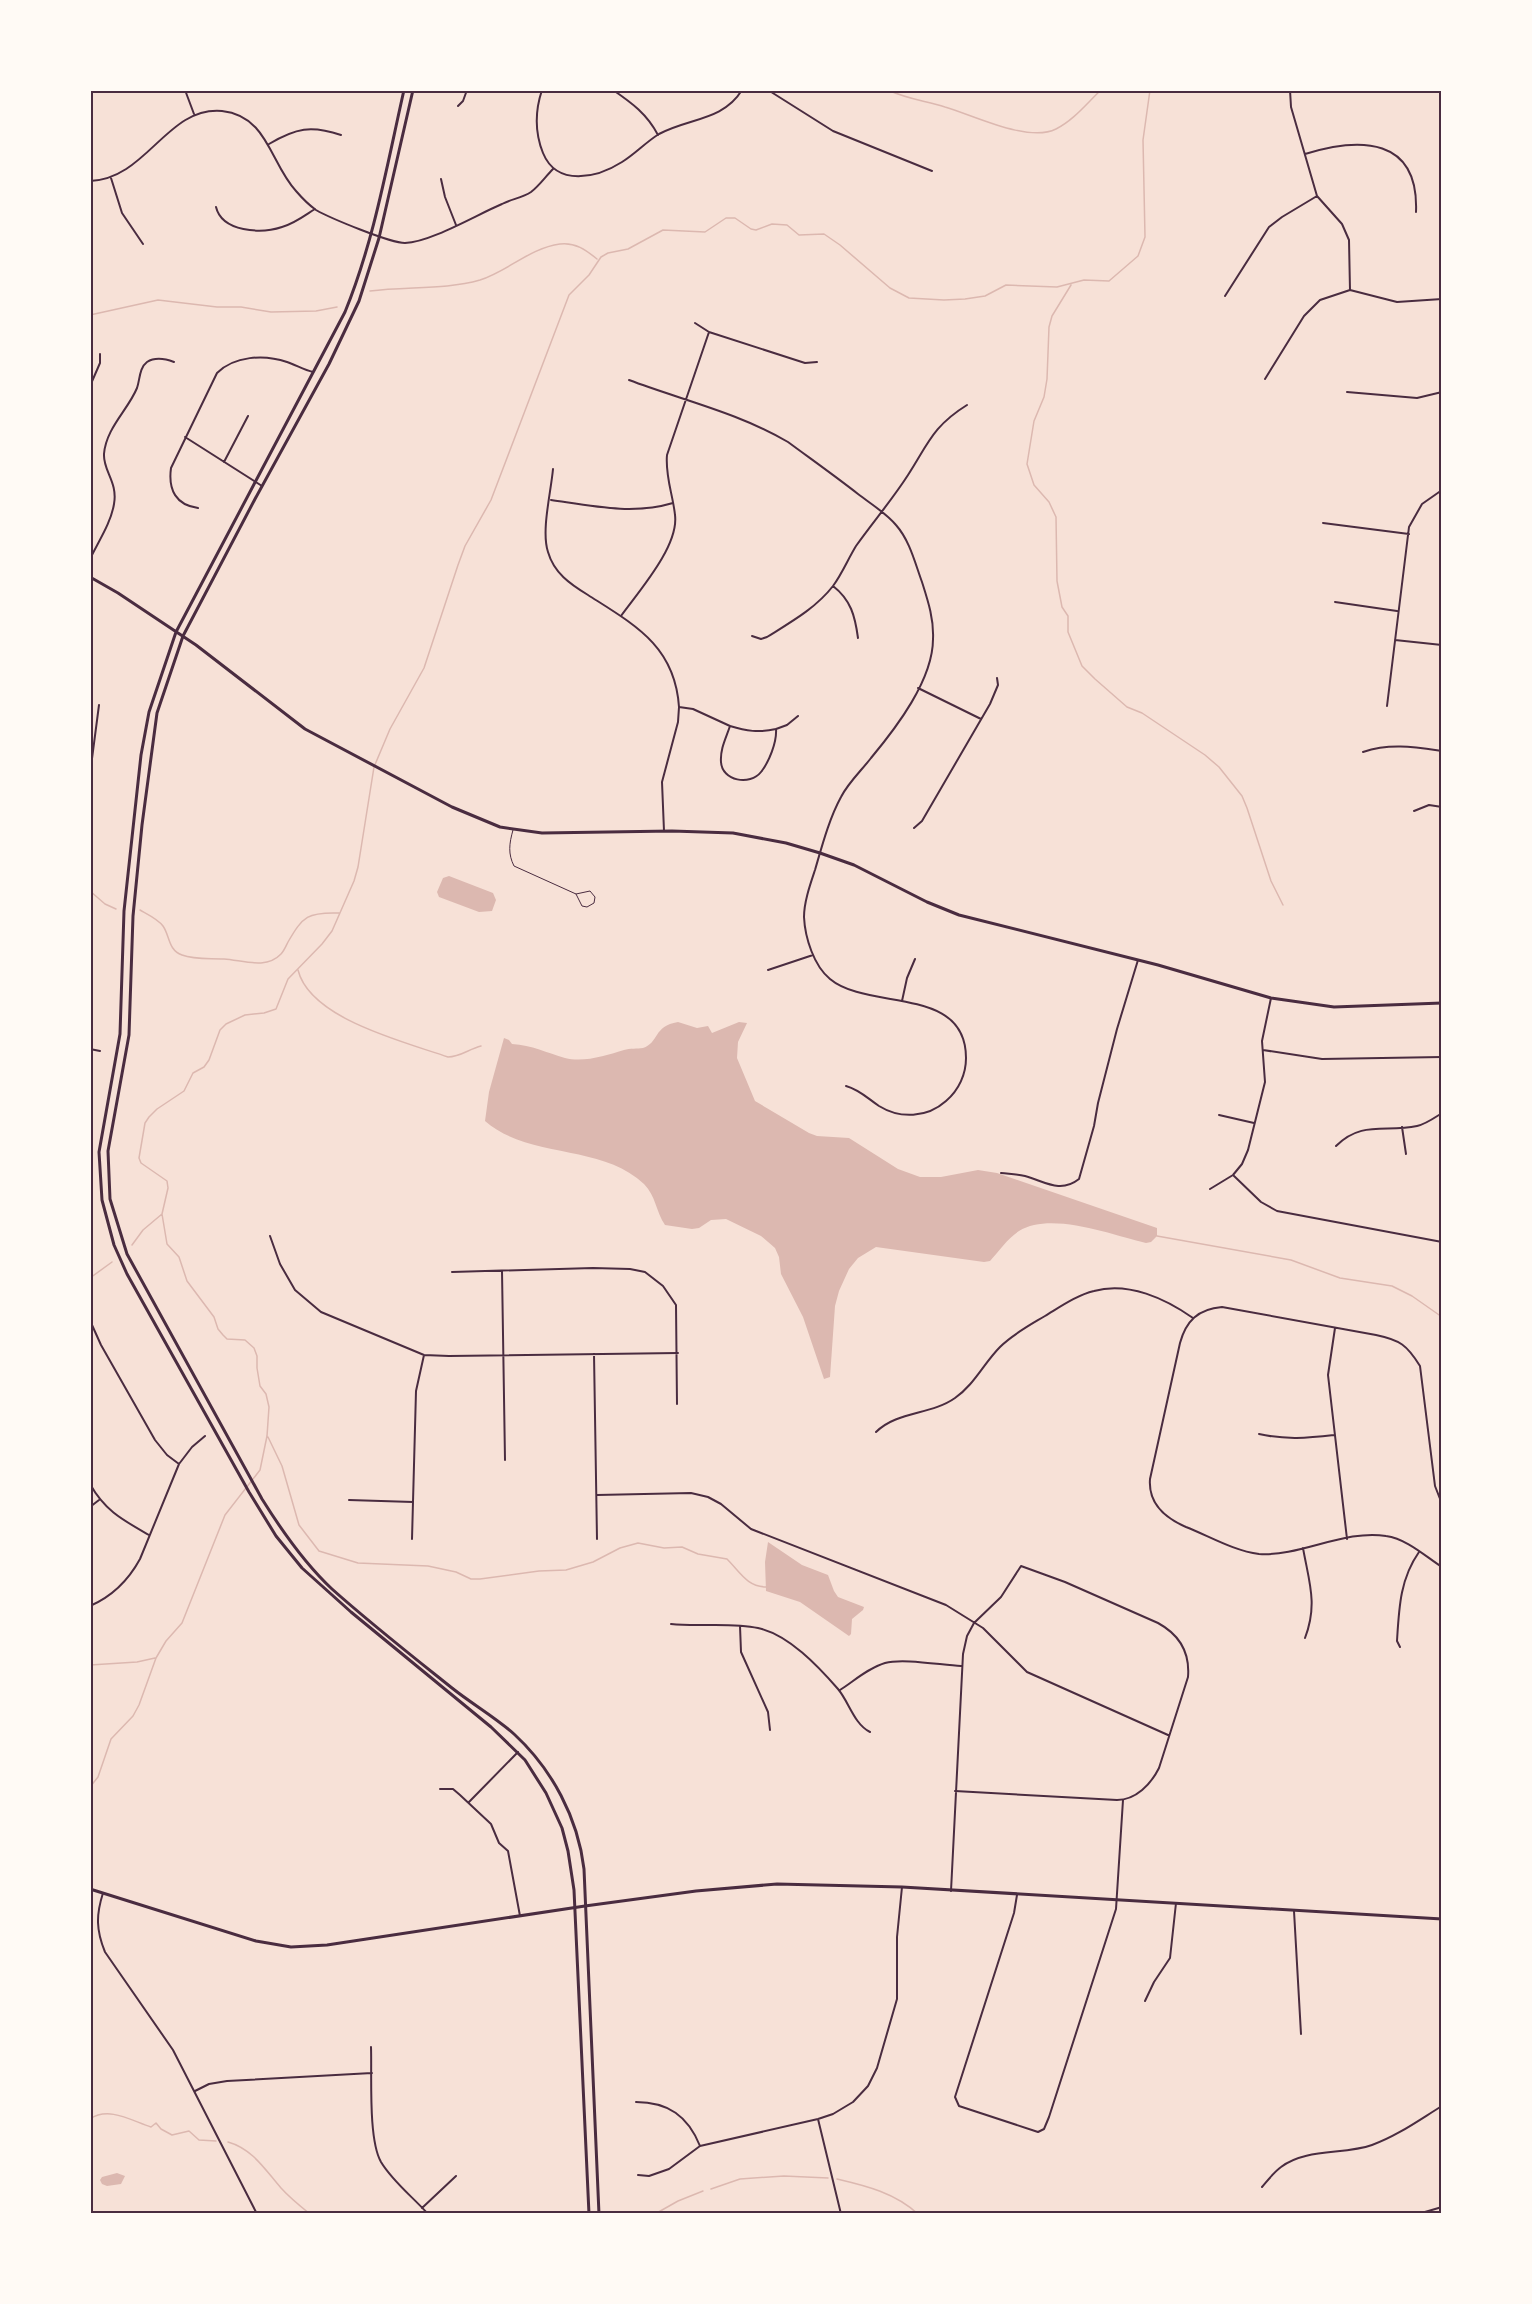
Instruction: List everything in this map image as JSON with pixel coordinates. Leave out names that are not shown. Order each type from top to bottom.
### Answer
[{"type":"main road","points":[[404,90],[371,233],[361,270],[344,313],[176,632],[149,712],[141,755],[124,911],[120,1034],[101,1136],[99,1177],[105,1215],[117,1252],[142,1302],[276,1536],[295,1560],[357,1617],[491,1727],[518,1752],[546,1793],[562,1828],[572,1874],[590,2214]]},
{"type":"main road","points":[[413,90],[379,238],[359,301],[321,379],[183,636],[157,713],[150,755],[133,916],[129,1035],[108,1151],[110,1188],[114,1215],[127,1254],[262,1499],[294,1546],[331,1588],[453,1689],[501,1723],[519,1739],[561,1795],[579,1840],[584,1869],[598,2214]]},
{"type":"main road","points":[[313,372],[321,379]]},
{"type":"main road","points":[[90,577],[216,658],[295,722],[468,815],[513,830],[542,834],[664,831],[733,833],[786,843],[854,865],[927,902],[959,915],[1138,960],[1271,998],[1334,1007],[1442,1003]]},
{"type":"main road","points":[[90,1889],[256,1941],[291,1947],[327,1946],[696,1890],[761,1885],[825,1884],[902,1887],[1442,1919]]},
{"type":"street","points":[[185,90],[194,114]]},
{"type":"street","points":[[458,106],[467,90]]},
{"type":"street","points":[[542,90],[537,111],[543,152],[553,169],[563,175],[579,177],[612,167],[658,135],[721,112],[742,90]]},
{"type":"street","points":[[614,90],[650,119],[658,135]]},
{"type":"street","points":[[768,90],[833,130],[932,171]]},
{"type":"street","points":[[1290,90],[1291,107],[1317,196],[1342,224],[1349,240],[1350,290]]},
{"type":"street","points":[[90,181],[111,178],[135,165],[180,123],[194,114],[218,111],[238,116],[256,128],[269,144],[290,184],[315,209],[379,238],[396,243],[408,243],[524,196],[553,169]]},
{"type":"street","points":[[269,144],[287,134],[305,129],[316,128],[341,135]]},
{"type":"street","points":[[1305,154],[1323,148],[1359,144],[1377,146],[1388,151],[1402,162],[1410,175],[1416,197],[1416,212]]},
{"type":"street","points":[[111,178],[122,213],[143,244]]},
{"type":"street","points":[[441,179],[456,225]]},
{"type":"street","points":[[1225,296],[1269,227],[1317,196]]},
{"type":"street","points":[[216,207],[220,217],[229,223],[240,228],[260,230],[270,230],[291,224],[315,209]]},
{"type":"street","points":[[1265,379],[1312,307],[1328,296],[1350,290],[1397,302],[1442,299]]},
{"type":"street","points":[[695,323],[709,332],[805,363],[817,362]]},
{"type":"street","points":[[621,616],[673,538],[676,517],[667,474],[667,455],[709,332]]},
{"type":"street","points":[[90,386],[100,363],[100,354]]},
{"type":"street","points":[[198,508],[187,507],[180,502],[171,486],[171,468],[211,382],[225,365],[245,359],[267,358],[289,362],[313,372]]},
{"type":"street","points":[[90,559],[111,515],[115,501],[115,489],[105,458],[110,436],[121,413],[136,391],[144,365],[149,361],[159,359],[174,362]]},
{"type":"street","points":[[629,380],[738,417],[773,433],[882,512],[896,525],[905,539],[931,609],[934,641],[928,669],[886,739],[841,796],[820,853],[804,911],[805,927],[813,956],[825,974],[844,988],[937,1010],[948,1018],[959,1032],[964,1045],[966,1058],[963,1076],[956,1090],[942,1105],[930,1111],[905,1115],[886,1110],[858,1089],[846,1086]]},
{"type":"street","points":[[1347,392],[1417,398],[1442,392]]},
{"type":"street","points":[[752,636],[761,639],[805,613],[833,586],[854,549],[907,477],[937,428],[948,417],[967,405]]},
{"type":"street","points":[[224,462],[248,416]]},
{"type":"street","points":[[185,437],[262,486]]},
{"type":"street","points":[[553,469],[546,544],[554,565],[568,582],[646,635],[664,655],[675,679],[679,707],[678,722],[662,782],[664,831]]},
{"type":"street","points":[[1387,706],[1408,534],[1413,517],[1422,504],[1442,490]]},
{"type":"street","points":[[550,500],[631,510],[651,509],[673,503]]},
{"type":"street","points":[[1323,523],[1408,534]]},
{"type":"street","points":[[833,586],[843,594],[852,607],[858,638]]},
{"type":"street","points":[[1335,602],[1398,611]]},
{"type":"street","points":[[1395,640],[1442,645]]},
{"type":"street","points":[[914,828],[922,821],[981,719],[998,685],[997,678]]},
{"type":"street","points":[[918,688],[981,719]]},
{"type":"street","points":[[90,774],[99,705]]},
{"type":"street","points":[[679,707],[693,708],[746,731],[764,732],[776,729],[787,725],[798,716]]},
{"type":"street","points":[[730,726],[722,748],[721,765],[725,773],[734,779],[746,780],[760,773],[774,746],[776,729]]},
{"type":"street","points":[[1363,752],[1385,746],[1400,745],[1442,751]]},
{"type":"street","points":[[1414,811],[1429,805],[1442,807]]},
{"type":"street","points":[[768,970],[813,956]]},
{"type":"street","points":[[902,1001],[907,978],[915,959]]},
{"type":"street","points":[[1001,1173],[1024,1176],[1058,1187],[1067,1186],[1079,1179],[1117,1029],[1138,960]]},
{"type":"street","points":[[1210,1189],[1233,1175],[1244,1160],[1265,1077],[1263,1032],[1271,998]]},
{"type":"street","points":[[90,1049],[100,1051]]},
{"type":"street","points":[[1263,1050],[1322,1059],[1442,1057]]},
{"type":"street","points":[[1336,1146],[1345,1137],[1357,1132],[1371,1128],[1422,1125],[1442,1113]]},
{"type":"street","points":[[1220,1115],[1254,1123]]},
{"type":"street","points":[[1402,1127],[1406,1154]]},
{"type":"street","points":[[1233,1175],[1261,1202],[1277,1211],[1442,1242]]},
{"type":"street","points":[[270,1236],[285,1275],[295,1290],[309,1304],[331,1316],[424,1355],[678,1353]]},
{"type":"street","points":[[452,1272],[630,1269],[645,1272],[658,1281],[673,1298],[677,1313],[677,1404]]},
{"type":"street","points":[[502,1271],[505,1460]]},
{"type":"street","points":[[876,1432],[885,1423],[935,1408],[955,1398],[967,1388],[995,1352],[1012,1337],[1050,1313],[1091,1292],[1113,1288],[1143,1294],[1172,1304],[1193,1318]]},
{"type":"street","points":[[1442,1504],[1436,1486],[1420,1366],[1410,1348],[1393,1338],[1222,1307],[1206,1310],[1193,1318],[1186,1326],[1180,1343],[1149,1486],[1154,1502],[1168,1518],[1238,1549],[1265,1554],[1347,1539],[1387,1536],[1403,1541],[1442,1567]]},
{"type":"street","points":[[91,1325],[155,1440],[166,1455],[179,1464]]},
{"type":"street","points":[[1335,1328],[1328,1375],[1347,1539]]},
{"type":"street","points":[[594,1354],[597,1539]]},
{"type":"street","points":[[412,1539],[416,1391],[424,1355]]},
{"type":"street","points":[[1259,1434],[1281,1439],[1334,1435]]},
{"type":"street","points":[[90,1606],[111,1595],[127,1579],[140,1559],[179,1464],[192,1447],[205,1437]]},
{"type":"street","points":[[90,1484],[99,1500],[117,1516],[149,1535]]},
{"type":"street","points":[[597,1495],[691,1493],[708,1497],[721,1504],[737,1520],[751,1529],[934,1600],[995,1638],[1012,1659],[1027,1672],[1169,1735]]},
{"type":"street","points":[[90,1507],[99,1500]]},
{"type":"street","points":[[349,1500],[413,1502]]},
{"type":"street","points":[[1303,1548],[1313,1608],[1305,1638]]},
{"type":"street","points":[[1400,1647],[1397,1641],[1402,1588],[1410,1566],[1419,1552]]},
{"type":"street","points":[[951,1891],[955,1791],[962,1666],[967,1636],[974,1623],[1005,1592],[1021,1566],[1065,1582],[1165,1627],[1182,1643],[1188,1669],[1169,1735],[1152,1780],[1140,1791],[1123,1800],[955,1791]]},
{"type":"street","points":[[357,1617],[360,1612]]},
{"type":"street","points":[[671,1624],[762,1629],[784,1640],[840,1690],[860,1724],[870,1732]]},
{"type":"street","points":[[740,1626],[741,1653],[768,1712],[770,1730]]},
{"type":"street","points":[[840,1690],[866,1672],[884,1664],[962,1666]]},
{"type":"street","points":[[469,1802],[518,1752]]},
{"type":"street","points":[[440,1789],[454,1789],[469,1802],[490,1824],[499,1843],[508,1851],[520,1916]]},
{"type":"street","points":[[1017,1895],[1014,1913],[955,2097],[959,2106],[1035,2132],[1042,2131],[1056,2097],[1117,1901],[1123,1800]]},
{"type":"street","points":[[638,2175],[649,2176],[669,2169],[700,2146],[833,2114],[853,2102],[868,2086],[877,2068],[897,2000],[897,1937],[902,1887]]},
{"type":"street","points":[[103,1893],[97,1916],[99,1938],[105,1952],[173,2050],[257,2214]]},
{"type":"street","points":[[1145,2001],[1170,1958],[1176,1903]]},
{"type":"street","points":[[1294,1911],[1301,2034]]},
{"type":"street","points":[[371,2047],[374,2134],[378,2156],[386,2170],[428,2214]]},
{"type":"street","points":[[195,2091],[209,2084],[228,2081],[372,2073]]},
{"type":"street","points":[[636,2102],[660,2104],[679,2113],[691,2126],[700,2146]]},
{"type":"street","points":[[1262,2187],[1289,2162],[1305,2157],[1370,2146],[1442,2106]]},
{"type":"street","points":[[818,2119],[841,2214]]},
{"type":"street","points":[[422,2208],[456,2176]]},
{"type":"street","points":[[1418,2214],[1442,2207]]},
{"type":"lane","points":[[513,830],[509,844],[510,857],[514,866],[576,894],[590,891],[595,897],[594,903],[585,907],[576,894]]},
{"type":"shaded area","points":[[449,876],[493,893],[496,900],[492,911],[479,912],[439,897],[437,892],[443,878]]},
{"type":"shaded area","points":[[678,1022],[697,1028],[708,1026],[712,1033],[739,1022],[747,1023],[738,1042],[737,1058],[755,1101],[809,1133],[817,1136],[849,1138],[898,1169],[920,1177],[941,1177],[978,1170],[997,1173],[1157,1228],[1157,1236],[1151,1242],[1146,1243],[1082,1226],[1048,1223],[1032,1225],[1015,1234],[990,1261],[984,1262],[876,1247],[858,1258],[849,1269],[839,1291],[835,1306],[830,1377],[824,1379],[803,1317],[781,1274],[779,1257],[775,1248],[761,1236],[726,1219],[711,1220],[699,1228],[692,1229],[665,1225],[648,1189],[627,1171],[587,1156],[523,1142],[485,1121],[489,1092],[504,1038],[512,1044],[565,1058],[588,1059],[648,1046],[664,1027]]},
{"type":"shaded area","points":[[768,1542],[802,1565],[828,1575],[838,1597],[864,1607],[852,1619],[849,1636],[800,1602],[766,1591],[765,1562]]},
{"type":"shaded area","points":[[117,2173],[125,2176],[121,2184],[107,2186],[102,2184],[100,2180],[102,2177]]},
{"type":"waterway","points":[[888,90],[1000,126],[1031,133],[1044,132],[1063,125],[1101,90]]},
{"type":"waterway","points":[[90,1787],[98,1777],[111,1739],[133,1716],[139,1705],[156,1658],[166,1641],[182,1623],[225,1515],[260,1470],[267,1436],[269,1407],[266,1394],[260,1386],[254,1348],[245,1340],[227,1339],[223,1335],[214,1317],[187,1281],[179,1257],[167,1244],[162,1214],[168,1188],[167,1181],[141,1163],[139,1158],[145,1123],[157,1109],[184,1091],[193,1073],[204,1067],[209,1060],[220,1030],[226,1024],[245,1015],[276,1009],[288,979],[332,931],[358,867],[374,767],[390,729],[424,668],[465,546],[491,500],[569,295],[589,275],[601,257],[608,253],[628,249],[663,230],[705,232],[726,218],[735,218],[756,230],[772,224],[787,225],[799,235],[824,234],[890,288],[909,298],[965,299],[985,296],[1006,285],[1057,287],[1084,280],[1109,281],[1138,256],[1145,237],[1143,140],[1150,90]]},
{"type":"waterway","points":[[370,291],[439,287],[480,280],[539,250],[560,244],[575,245],[597,259]]},
{"type":"waterway","points":[[1071,285],[1052,316],[1049,327],[1047,379],[1044,397],[1034,421],[1027,464],[1034,485],[1049,502],[1056,517],[1057,581],[1062,607],[1068,616],[1068,632],[1082,666],[1095,679],[1127,707],[1142,713],[1205,755],[1219,767],[1242,796],[1271,881],[1283,905]]},
{"type":"waterway","points":[[90,315],[158,300],[217,307],[241,307],[271,312],[316,311],[337,307]]},
{"type":"waterway","points":[[90,891],[105,904],[116,909]]},
{"type":"waterway","points":[[140,910],[161,923],[177,953],[187,957],[254,963],[268,962],[281,954],[298,926],[308,917],[320,913],[339,913]]},
{"type":"waterway","points":[[298,970],[306,987],[320,1002],[339,1015],[385,1036],[448,1057],[457,1056],[481,1046]]},
{"type":"waterway","points":[[132,1245],[143,1230],[162,1214]]},
{"type":"waterway","points":[[1157,1236],[1291,1260],[1340,1278],[1392,1286],[1412,1296],[1442,1317]]},
{"type":"waterway","points":[[90,1278],[112,1262]]},
{"type":"waterway","points":[[268,1437],[282,1466],[299,1525],[319,1551],[358,1563],[428,1566],[456,1572],[471,1579],[480,1579],[539,1571],[566,1570],[593,1562],[620,1548],[638,1543],[664,1548],[682,1547],[698,1554],[727,1559],[749,1582],[767,1587]]},
{"type":"waterway","points":[[90,1665],[137,1662],[155,1658]]},
{"type":"waterway","points":[[90,2119],[97,2115],[113,2114],[151,2127],[156,2123],[172,2135],[189,2131],[199,2140],[216,2141]]},
{"type":"waterway","points":[[228,2142],[252,2155],[284,2192],[310,2214]]},
{"type":"waterway","points":[[711,2189],[740,2179],[784,2176],[828,2178]]},
{"type":"waterway","points":[[837,2179],[890,2196],[918,2214]]},
{"type":"waterway","points":[[655,2214],[703,2191]]}]
